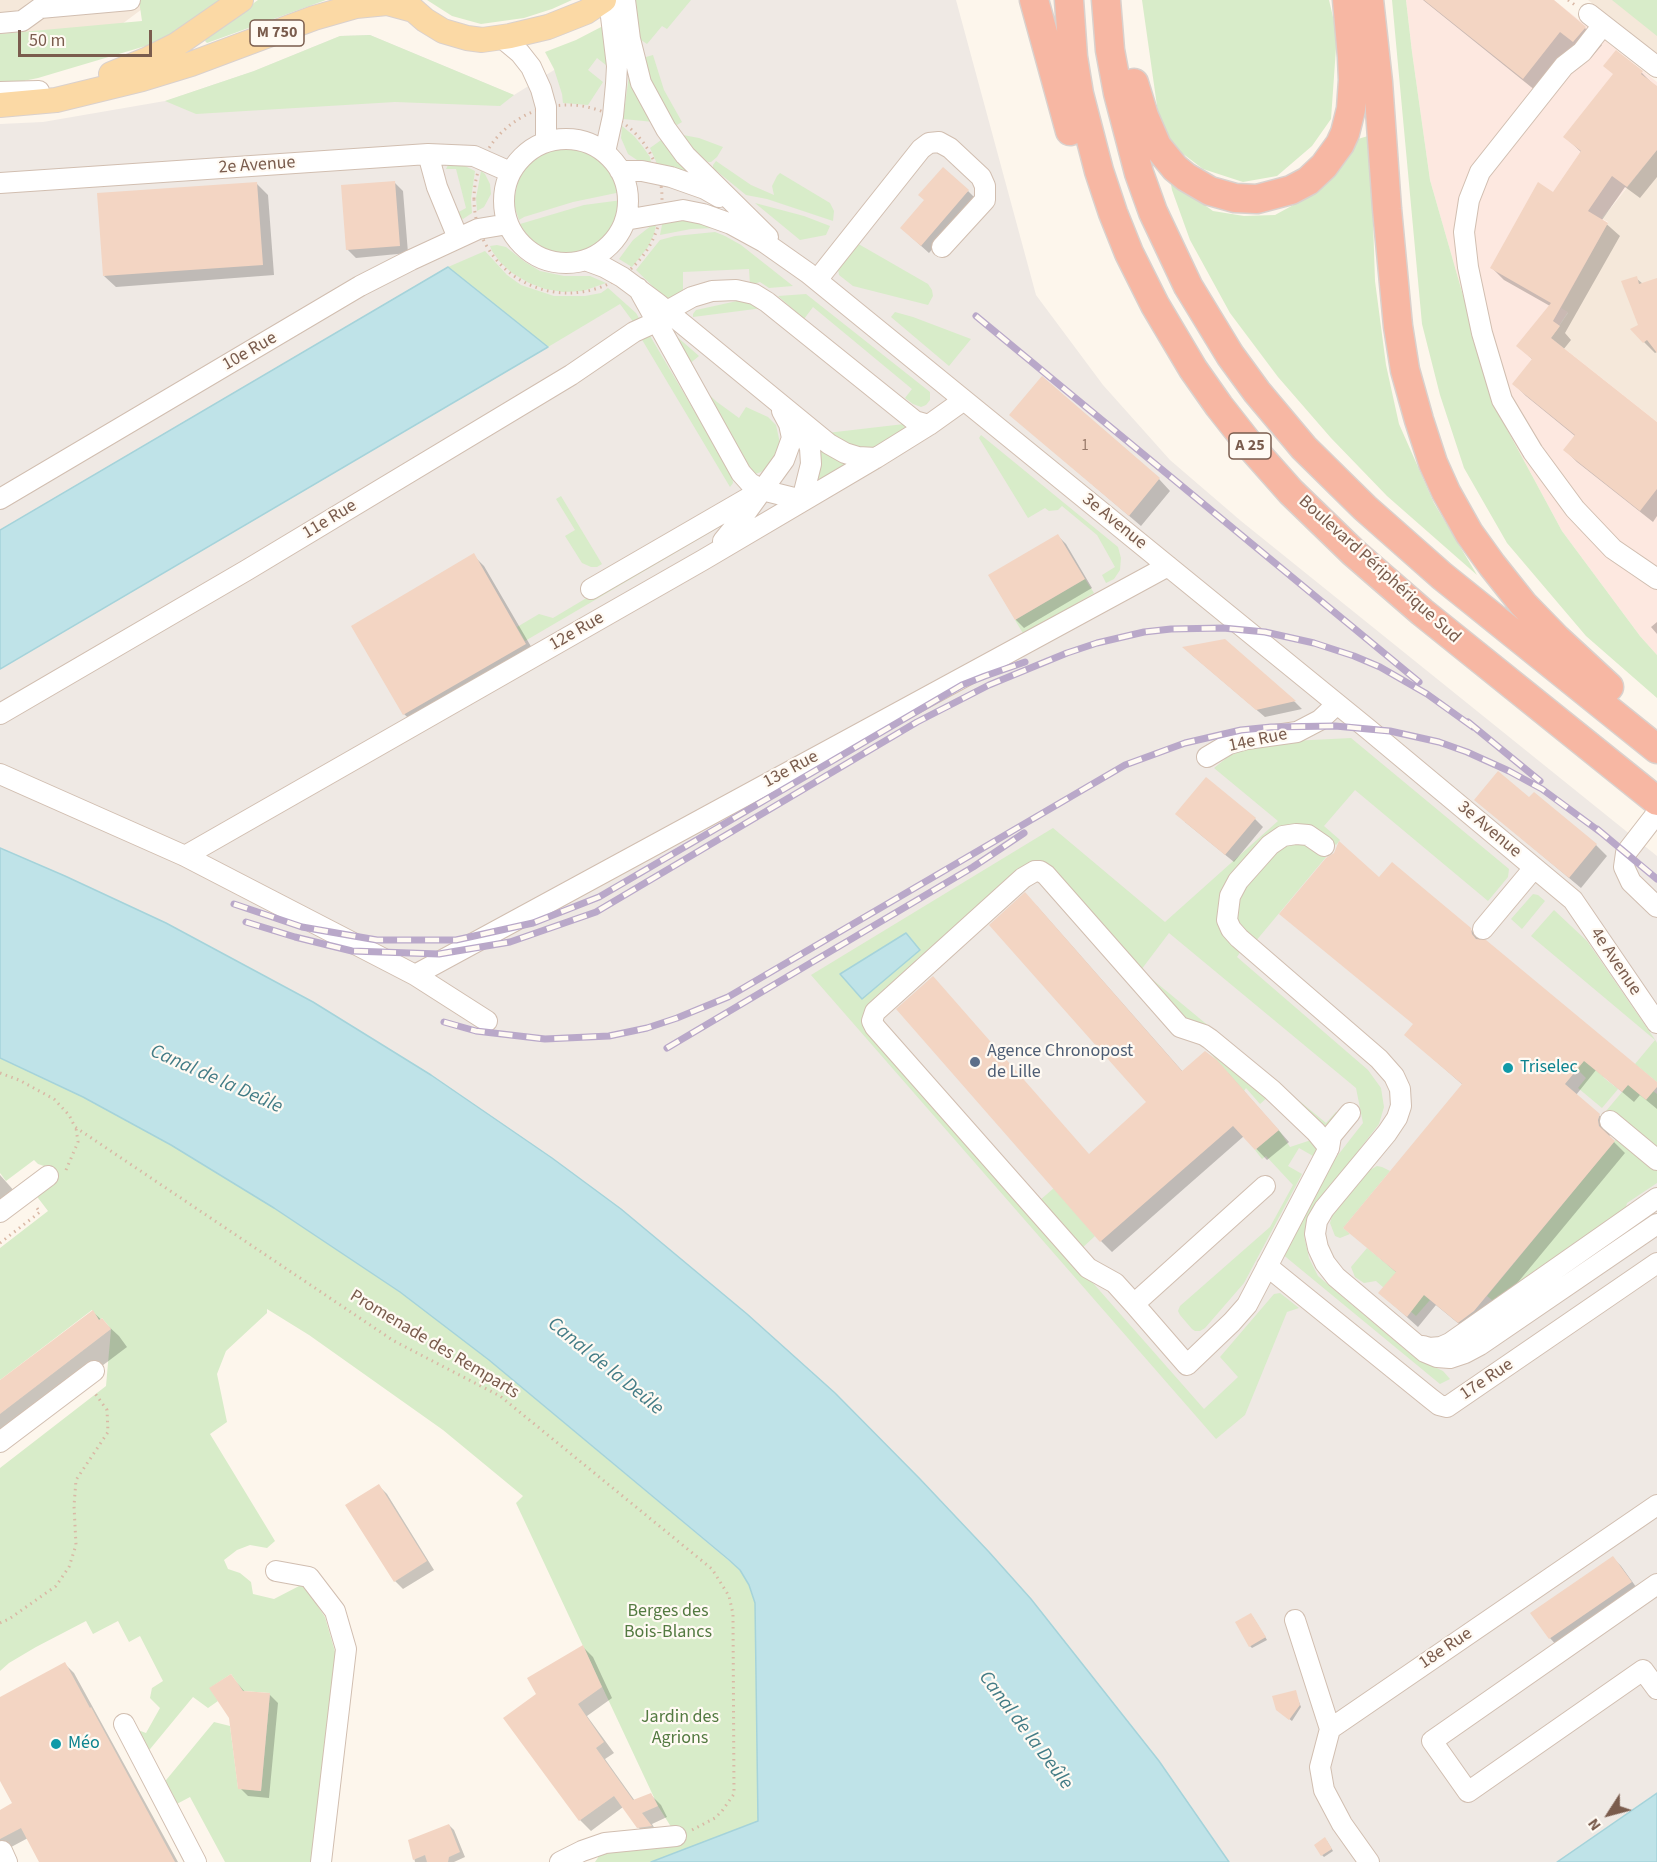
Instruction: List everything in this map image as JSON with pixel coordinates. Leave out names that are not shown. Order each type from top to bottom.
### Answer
[{"type":"highway","points":[[1034,0],[1082,169],[1108,227],[1155,306]]},
{"type":"highway","name":"Boulevard Périphérique Sud","points":[[1069,0],[1073,57],[1079,94],[1099,171],[1129,253],[1155,306],[1188,361],[1219,406],[1252,448],[1313,514],[1354,553],[1422,612],[1657,801]]},
{"type":"highway","name":"A 25","points":[[1106,0],[1110,50],[1118,93],[1139,173],[1153,212],[1188,286],[1230,355],[1257,393],[1311,455],[1373,516],[1451,583],[1654,736]]},
{"type":"highway","points":[[1120,0],[1138,100],[1157,146],[1175,168],[1196,184],[1224,196],[1257,199],[1280,194],[1300,185],[1324,166],[1340,144],[1348,121],[1352,95],[1353,57],[1347,0]]},
{"type":"highway","points":[[1369,0],[1398,326],[1405,370],[1433,463],[1469,533],[1522,604],[1654,736]]},
{"type":"main road","name":"M 750","points":[[0,104],[53,91],[127,68],[190,37],[241,0]]},
{"type":"main road","points":[[408,5],[428,22],[453,35],[482,39],[501,38],[548,27],[586,12],[604,0]]},
{"type":"main road","name":"M 750","points":[[0,104],[56,100],[142,79],[191,64],[314,18],[356,6],[387,3],[408,5]]},
{"type":"street","points":[[0,23],[22,21],[40,8],[130,0]]},
{"type":"street","points":[[605,152],[613,116],[617,66],[609,0]]},
{"type":"street","points":[[625,0],[630,39],[641,83],[666,129],[685,155],[812,277],[921,149],[929,143],[939,142],[950,148],[981,177],[985,186],[985,200],[942,247]]},
{"type":"street","points":[[1657,67],[1596,19],[1582,52],[1564,66],[1480,172],[1469,200],[1464,232],[1468,267],[1482,333],[1502,400],[1533,452],[1575,509],[1613,549],[1657,579]]},
{"type":"street","points":[[501,38],[520,53],[531,67],[541,89],[546,107],[546,142]]},
{"type":"street","points":[[0,92],[53,91]]},
{"type":"street","points":[[576,140],[587,142],[605,152],[620,171],[626,187],[628,204],[625,220],[616,238],[602,251],[585,260],[566,263],[548,261],[531,253],[517,240],[508,224],[503,206],[510,171],[528,151],[546,142],[576,140]]},
{"type":"street","points":[[428,154],[437,187],[458,238]]},
{"type":"street","name":"2e Avenue","points":[[0,183],[428,154],[474,156],[510,171]]},
{"type":"street","points":[[620,171],[642,171],[686,181],[726,201],[757,226]]},
{"type":"street","name":"3e Avenue","points":[[625,220],[682,210],[704,213],[731,224],[764,242],[812,277],[964,400],[1573,900]]},
{"type":"street","name":"10e Rue","points":[[0,499],[360,286],[478,229],[508,224]]},
{"type":"street","points":[[585,260],[604,267],[630,283],[661,316],[830,444],[845,453],[858,457],[876,458]]},
{"type":"street","name":"11e Rue","points":[[0,714],[247,570],[571,375],[634,332],[692,297],[712,291],[736,290],[754,294],[777,309],[915,421],[929,425]]},
{"type":"street","points":[[661,316],[741,473],[750,483],[762,490],[802,500],[811,464],[810,448],[800,421]]},
{"type":"street","name":"12e Rue","points":[[185,856],[703,560],[876,458],[964,400]]},
{"type":"street","points":[[703,560],[725,539],[784,460],[792,438],[789,424],[776,401]]},
{"type":"street","points":[[591,589],[762,490]]},
{"type":"street","name":"13e Rue","points":[[415,975],[1168,566]]},
{"type":"street","name":"14e Rue","points":[[1207,757],[1229,744],[1297,732],[1320,720],[1337,704]]},
{"type":"street","points":[[0,774],[185,856],[415,975],[488,1022]]},
{"type":"street","points":[[1657,813],[1626,853],[1624,867],[1631,882],[1657,907]]},
{"type":"street","points":[[1324,846],[1308,836],[1296,834],[1283,836],[1270,846],[1238,881],[1230,896],[1227,921],[1239,938],[1379,1059],[1394,1076],[1400,1089],[1401,1106],[1397,1118],[1323,1209],[1317,1221],[1315,1234],[1318,1248],[1325,1263],[1336,1277],[1425,1352],[1437,1357],[1450,1358],[1465,1353],[1657,1224]]},
{"type":"street","points":[[1484,929],[1534,868]]},
{"type":"street","points":[[1040,871],[1180,1027],[1210,1039],[1272,1090],[1316,1132],[1329,1148],[1267,1266],[1247,1305],[1187,1365],[1115,1283],[1088,1268],[875,1027],[872,1021],[875,1012],[1023,878],[1029,873],[1040,871]]},
{"type":"street","name":"4e Avenue","points":[[1573,900],[1657,1023]]},
{"type":"street","points":[[1610,1121],[1657,1160]]},
{"type":"street","points":[[0,1212],[48,1176]]},
{"type":"street","points":[[1134,1304],[1264,1186]]},
{"type":"street","points":[[1414,1343],[1429,1348],[1441,1347],[1450,1343],[1657,1198]]},
{"type":"street","name":"17e Rue","points":[[1267,1266],[1439,1405],[1447,1407],[1657,1263]]},
{"type":"street","points":[[0,1442],[89,1375]]},
{"type":"street","name":"18e Rue","points":[[1330,1729],[1657,1505]]},
{"type":"street","points":[[276,1571],[309,1577],[335,1611],[346,1649],[321,1862]]},
{"type":"street","points":[[1657,1584],[1432,1741],[1468,1792],[1643,1670],[1657,1689]]},
{"type":"street","points":[[1295,1620],[1330,1729],[1320,1767],[1324,1790],[1342,1824],[1369,1862]]},
{"type":"street","points":[[124,1724],[196,1862]]},
{"type":"street","points":[[561,1862],[605,1843],[676,1836]]},
{"type":"street","points":[[0,1852],[2,1851],[7,1862]]},
{"type":"path","points":[[580,106],[613,116],[626,125],[648,150],[658,175],[662,196],[661,213],[653,243],[634,267],[630,283],[605,286],[586,292],[567,294],[547,292],[529,286],[512,276],[486,247],[474,215],[474,185],[482,159],[494,140],[509,125],[526,114],[546,107],[580,106]]},
{"type":"path","name":"Promenade des Remparts","points":[[0,1073],[19,1080],[54,1099],[69,1115],[75,1127],[394,1341],[500,1396],[712,1569],[729,1596],[733,1614],[734,1794],[715,1818],[676,1836]]},
{"type":"path","points":[[0,1243],[40,1212],[33,1201]]},
{"type":"path","points":[[0,1623],[56,1586],[69,1567],[76,1545],[74,1506],[76,1480],[108,1432],[107,1410],[89,1375]]},
{"type":"shaded area","points":[[0,0],[154,0],[86,51],[0,63]]},
{"type":"shaded area","points":[[662,0],[956,0],[1036,295],[1103,385],[1170,460],[1241,521],[1657,856],[1657,1793],[1557,1862],[1229,1862],[1159,1761],[1031,1599],[989,1552],[835,1393],[747,1314],[621,1209],[552,1158],[431,1075],[65,876],[0,848],[0,669],[548,347],[448,267],[0,530],[0,124],[43,122],[165,101],[254,71],[340,36],[370,35],[514,95],[652,9]]},
{"type":"shaded area","points":[[1406,0],[1554,0],[1657,82],[1657,150],[1602,218],[1608,223],[1561,308],[1568,312],[1551,338],[1657,422],[1657,655],[1640,636],[1562,531],[1495,407],[1430,180]]},
{"type":"shaded area","points":[[1588,0],[1657,0],[1657,54]]},
{"type":"shaded area","points":[[1657,150],[1657,422],[1551,338],[1568,313],[1560,308],[1608,222],[1602,219]]},
{"type":"green space","points":[[139,0],[223,0],[159,42],[38,78],[0,84],[0,34],[142,21]]},
{"type":"green space","points":[[258,0],[326,0],[207,43],[205,41],[207,37]]},
{"type":"green space","points":[[427,0],[572,0],[524,18],[481,24],[452,16]]},
{"type":"green space","points":[[636,0],[691,0],[667,29],[662,26],[647,44],[638,38]]},
{"type":"green space","points":[[1142,0],[1329,0],[1337,34],[1331,119],[1312,146],[1277,176],[1243,182],[1203,169],[1178,150],[1160,127]]},
{"type":"green space","points":[[1392,0],[1406,0],[1430,180],[1495,407],[1562,531],[1640,636],[1657,655],[1657,698],[1586,636],[1507,543],[1464,468],[1440,395],[1422,324]]},
{"type":"green space","points":[[1612,0],[1657,0],[1657,36]]},
{"type":"green space","points":[[603,26],[611,69],[597,58],[588,70],[603,82],[588,105],[563,103],[554,69],[545,52]]},
{"type":"green space","points":[[370,35],[514,95],[500,106],[395,102],[196,114],[165,101],[254,71],[340,36]]},
{"type":"green space","points":[[653,55],[664,90],[682,122],[677,125],[662,104],[652,84],[645,61],[646,57]]},
{"type":"green space","points":[[629,75],[654,122],[623,119]]},
{"type":"green space","points":[[622,126],[643,147],[650,157],[652,167],[646,166],[628,154],[621,138]]},
{"type":"green space","points":[[683,135],[723,147],[717,157],[708,162],[690,146]]},
{"type":"green space","points":[[1368,136],[1371,160],[1375,281],[1386,365],[1399,424],[1434,503],[1477,575],[1387,496],[1331,438],[1278,377],[1230,313],[1190,240],[1172,190],[1170,179],[1213,211],[1244,216],[1275,215],[1308,197],[1338,171],[1358,139]]},
{"type":"green space","points":[[664,138],[698,176],[659,168],[650,148]]},
{"type":"green space","points":[[570,147],[582,148],[602,159],[618,179],[621,192],[573,202],[519,220],[515,208],[515,196],[518,181],[525,169],[535,159],[549,151]]},
{"type":"green space","points":[[716,161],[751,185],[774,195],[772,186],[780,173],[830,203],[834,211],[833,221],[767,199],[746,195],[713,168]]},
{"type":"green space","points":[[453,164],[475,171],[471,199],[472,213],[463,219],[455,214],[466,208],[456,169],[446,169],[448,165]]},
{"type":"green space","points":[[481,171],[490,184],[491,194],[484,207],[477,211],[476,198]]},
{"type":"green space","points":[[622,200],[618,220],[610,235],[596,247],[578,254],[547,250],[528,236],[520,224],[584,205]]},
{"type":"green space","points":[[755,203],[804,216],[830,226],[826,235],[800,240]]},
{"type":"green space","points":[[677,219],[717,228],[691,229],[660,235],[663,220]]},
{"type":"green space","points":[[657,221],[648,247],[632,267],[619,259],[633,240]]},
{"type":"green space","points":[[715,232],[741,245],[793,286],[769,288],[760,282],[750,285],[749,269],[683,272],[683,292],[679,300],[666,299],[636,270],[660,240]]},
{"type":"green space","points":[[855,242],[928,284],[933,296],[928,305],[853,286],[839,275],[838,269]]},
{"type":"green space","points":[[490,246],[506,247],[540,271],[564,276],[590,276],[606,283],[583,291],[563,292],[545,289],[512,273],[500,262]]},
{"type":"green space","points":[[485,251],[507,275],[521,285],[554,296],[585,296],[601,293],[608,288],[636,313],[640,320],[634,323],[620,304],[548,347],[448,267]]},
{"type":"green space","points":[[806,294],[930,392],[930,400],[926,405],[921,407],[905,398],[912,389],[813,307],[804,319],[778,296]]},
{"type":"green space","points":[[737,301],[751,301],[763,308],[693,317],[696,310]]},
{"type":"green space","points":[[895,312],[971,339],[949,366],[891,317]]},
{"type":"green space","points":[[646,329],[732,475],[733,483],[730,487],[638,333]]},
{"type":"green space","points":[[668,329],[699,356],[688,365],[703,389],[717,402],[739,418],[746,407],[768,417],[776,425],[780,443],[776,457],[761,472],[750,473],[744,468],[666,334]]},
{"type":"green space","points":[[904,424],[903,432],[874,447],[848,446],[827,433]]},
{"type":"green space","points":[[981,435],[1118,547],[1121,558],[1120,570],[1114,579],[1106,583],[1102,575],[1115,567],[1097,535],[1062,506],[1058,510],[1049,511],[1045,508],[1028,518],[979,438]]},
{"type":"green space","points":[[815,442],[848,466],[814,485]]},
{"type":"green space","points":[[561,496],[602,564],[597,567],[582,563],[565,536],[575,530],[556,499]]},
{"type":"green space","points":[[734,510],[728,522],[525,641],[517,627],[539,614],[553,618]]},
{"type":"green space","points":[[1085,579],[1094,593],[1024,635],[1015,620]]},
{"type":"green space","points":[[1351,738],[1509,869],[1508,877],[1488,901],[1355,790],[1324,826],[1340,840],[1336,845],[1324,834],[1314,829],[1285,826],[1223,890],[1241,951],[1237,957],[1368,1070],[1381,1088],[1384,1107],[1379,1124],[1307,1217],[1304,1236],[1309,1258],[1318,1276],[1414,1357],[1443,1371],[1450,1379],[1440,1384],[1281,1253],[1320,1178],[1363,1123],[1356,1088],[1169,933],[1141,970],[1326,1123],[1336,1112],[1339,1115],[1328,1128],[1207,1029],[1187,1023],[1043,863],[1038,861],[1031,863],[870,1030],[1204,1409],[1238,1377],[1220,1357],[1274,1294],[1280,1293],[1299,1308],[1287,1312],[1245,1415],[1216,1439],[811,975],[1053,828],[1165,922],[1278,821],[1214,768],[1229,756],[1272,742]]},
{"type":"green space","points":[[1285,843],[1307,844],[1326,857],[1255,942],[1245,933],[1235,918],[1236,904],[1242,888]]},
{"type":"green space","points":[[1533,894],[1545,901],[1522,929],[1511,919]]},
{"type":"green space","points":[[1554,910],[1587,941],[1656,1041],[1657,1082],[1635,1064],[1655,1040],[1531,936]]},
{"type":"green space","points":[[1214,1048],[1270,1095],[1260,1104],[1246,1088],[1244,1091],[1210,1053]]},
{"type":"green space","points":[[1590,1053],[1604,1078],[1618,1089],[1602,1108],[1578,1088],[1586,1078],[1577,1069]]},
{"type":"green space","name":"Berges des Bois-Blancs","points":[[0,1058],[83,1097],[171,1145],[274,1208],[400,1292],[489,1360],[740,1570],[749,1585],[755,1603],[758,1821],[651,1862],[595,1862],[607,1851],[673,1830],[658,1806],[516,1503],[523,1496],[443,1430],[309,1335],[267,1309],[267,1313],[226,1351],[217,1374],[227,1422],[210,1434],[275,1541],[267,1548],[250,1545],[237,1550],[224,1560],[228,1569],[240,1573],[251,1582],[253,1594],[274,1599],[303,1584],[325,1617],[336,1655],[313,1862],[225,1862],[190,1797],[173,1806],[162,1785],[214,1722],[230,1726],[238,1788],[261,1791],[270,1693],[243,1691],[231,1674],[210,1688],[218,1701],[208,1708],[193,1697],[146,1754],[135,1729],[146,1733],[160,1708],[150,1698],[152,1688],[163,1681],[140,1636],[129,1642],[118,1621],[93,1634],[86,1621],[36,1647],[0,1671],[0,1468],[106,1386],[111,1329],[102,1318],[99,1320],[92,1310],[0,1380],[0,1248],[48,1211],[35,1194],[53,1170],[50,1165],[44,1166],[34,1160],[6,1181],[0,1173]]},
{"type":"green space","points":[[1628,1085],[1657,1094],[1657,1154],[1606,1111]]},
{"type":"green space","points":[[1279,1130],[1290,1147],[1311,1140],[1318,1147],[1313,1156],[1299,1148],[1288,1166],[1302,1174],[1244,1283],[1205,1328],[1195,1331],[1180,1315],[1178,1311],[1180,1306],[1270,1227],[1293,1185],[1266,1156],[1262,1159],[1255,1150]]},
{"type":"green space","points":[[1618,1137],[1657,1167],[1657,1183],[1627,1203],[1623,1217],[1497,1304],[1487,1296]]},
{"type":"green space","points":[[1377,1166],[1390,1171],[1343,1228],[1350,1234],[1340,1238],[1335,1236],[1330,1223],[1332,1216],[1370,1170]]},
{"type":"green space","points":[[1054,1188],[1095,1236],[1081,1249],[1039,1201]]},
{"type":"green space","points":[[1367,1248],[1430,1300],[1416,1316],[1376,1281],[1364,1283],[1355,1277],[1351,1267]]},
{"type":"water","points":[[448,267],[548,347],[0,669],[0,530]]},
{"type":"water","name":"Canal de la Deûle","points":[[0,848],[166,923],[313,1002],[431,1075],[552,1158],[621,1209],[747,1314],[835,1393],[989,1552],[1031,1599],[1159,1761],[1229,1862],[651,1862],[758,1821],[755,1603],[749,1585],[740,1570],[489,1360],[400,1292],[274,1208],[171,1145],[83,1097],[0,1058]]},
{"type":"water","points":[[906,933],[920,950],[862,999],[840,974]]},
{"type":"water","points":[[1657,1793],[1657,1862],[1557,1862]]},
{"type":"building","points":[[1424,0],[1554,0],[1586,27],[1573,42],[1560,32],[1523,79]]},
{"type":"building","points":[[1616,50],[1643,71],[1641,74],[1657,86],[1657,150],[1627,187],[1612,176],[1588,211],[1608,223],[1553,321],[1560,326],[1551,338],[1657,422],[1657,489],[1640,511],[1563,450],[1575,435],[1512,384],[1532,359],[1516,346],[1551,303],[1490,268],[1538,182],[1553,192],[1581,151],[1563,137],[1613,74],[1603,66]]},
{"type":"building","points":[[943,167],[969,190],[921,246],[900,228],[924,200],[918,195]]},
{"type":"building","points":[[395,181],[400,246],[346,250],[341,185]]},
{"type":"building","points":[[257,182],[263,265],[103,276],[97,193]]},
{"type":"building","points":[[1637,276],[1639,284],[1657,278],[1657,353],[1647,340],[1643,343],[1630,329],[1638,325],[1621,281]]},
{"type":"building","points":[[1042,376],[1160,478],[1129,516],[1009,415]]},
{"type":"building","points":[[1058,534],[1085,579],[1015,620],[988,575]]},
{"type":"building","points":[[474,553],[526,644],[403,715],[351,626]]},
{"type":"building","points":[[1225,639],[1296,701],[1256,710],[1182,647]]},
{"type":"building","points":[[1498,771],[1529,797],[1534,792],[1597,844],[1569,878],[1474,800]]},
{"type":"building","points":[[1206,777],[1256,818],[1225,855],[1175,814]]},
{"type":"building","name":"Triselec","points":[[1339,841],[1379,877],[1392,862],[1471,928],[1476,939],[1486,940],[1657,1082],[1657,1087],[1646,1100],[1628,1085],[1622,1092],[1584,1061],[1565,1084],[1600,1114],[1599,1126],[1615,1141],[1474,1311],[1458,1323],[1424,1295],[1407,1317],[1378,1293],[1396,1272],[1343,1228],[1462,1084],[1404,1035],[1413,1024],[1279,914],[1326,858],[1334,853]]},
{"type":"building","name":"Agence Chronopost de Lille","points":[[1025,892],[1182,1071],[1205,1051],[1217,1060],[1279,1130],[1255,1150],[1233,1126],[1100,1242],[896,1009],[933,976],[1089,1154],[1146,1102],[989,925]]},
{"type":"building","points":[[93,1310],[99,1320],[102,1318],[111,1329],[0,1414],[0,1380]]},
{"type":"building","points":[[379,1484],[427,1561],[394,1582],[345,1505]]},
{"type":"building","points":[[1613,1556],[1632,1582],[1549,1639],[1530,1613]]},
{"type":"building","points":[[1251,1613],[1266,1637],[1249,1647],[1235,1622]]},
{"type":"building","points":[[583,1645],[602,1687],[578,1704],[604,1742],[596,1748],[633,1800],[651,1793],[658,1806],[642,1813],[652,1826],[637,1828],[614,1796],[579,1821],[503,1718],[536,1694],[527,1678]]},
{"type":"building","name":"Méo","points":[[65,1662],[175,1862],[39,1862],[21,1828],[0,1839],[0,1810],[12,1803],[0,1781],[0,1697]]},
{"type":"building","points":[[231,1674],[243,1691],[270,1693],[261,1791],[238,1789],[229,1718],[209,1688]]},
{"type":"building","points":[[1296,1690],[1300,1705],[1289,1720],[1276,1710],[1272,1696]]},
{"type":"building","points":[[449,1824],[460,1852],[449,1857],[448,1862],[427,1862],[425,1855],[413,1860],[408,1840]]},
{"type":"building","points":[[1325,1837],[1332,1849],[1321,1856],[1314,1845]]},
{"type":"railway","points":[[976,316],[1419,682]]},
{"type":"railway","points":[[246,922],[352,951],[439,954],[510,942],[596,912],[917,722],[989,685],[1067,653],[1144,632],[1223,628],[1265,632],[1314,643],[1380,667],[1427,694],[1473,727]]},
{"type":"railway","points":[[234,904],[302,927],[377,940],[456,940],[533,923],[599,897],[962,685],[1025,662]]},
{"type":"railway","points":[[1468,722],[1540,781]]},
{"type":"railway","points":[[444,1022],[476,1031],[545,1039],[609,1036],[647,1028],[677,1018],[728,997],[1125,765],[1185,743],[1241,730],[1335,726],[1390,731],[1439,742],[1509,771],[1542,789],[1603,834]]},
{"type":"railway","points":[[1597,829],[1657,879]]},
{"type":"railway","points":[[667,1048],[973,867],[1024,833]]},
{"type":"place","name":"Agence Chronopost de Lille","points":[[975,1062]]},
{"type":"place","name":"Triselec","points":[[1508,1068]]},
{"type":"place","name":"Méo","points":[[56,1744]]},
{"type":"park label","name":"Jardin des Agrions","points":[[680,1728]]}]
